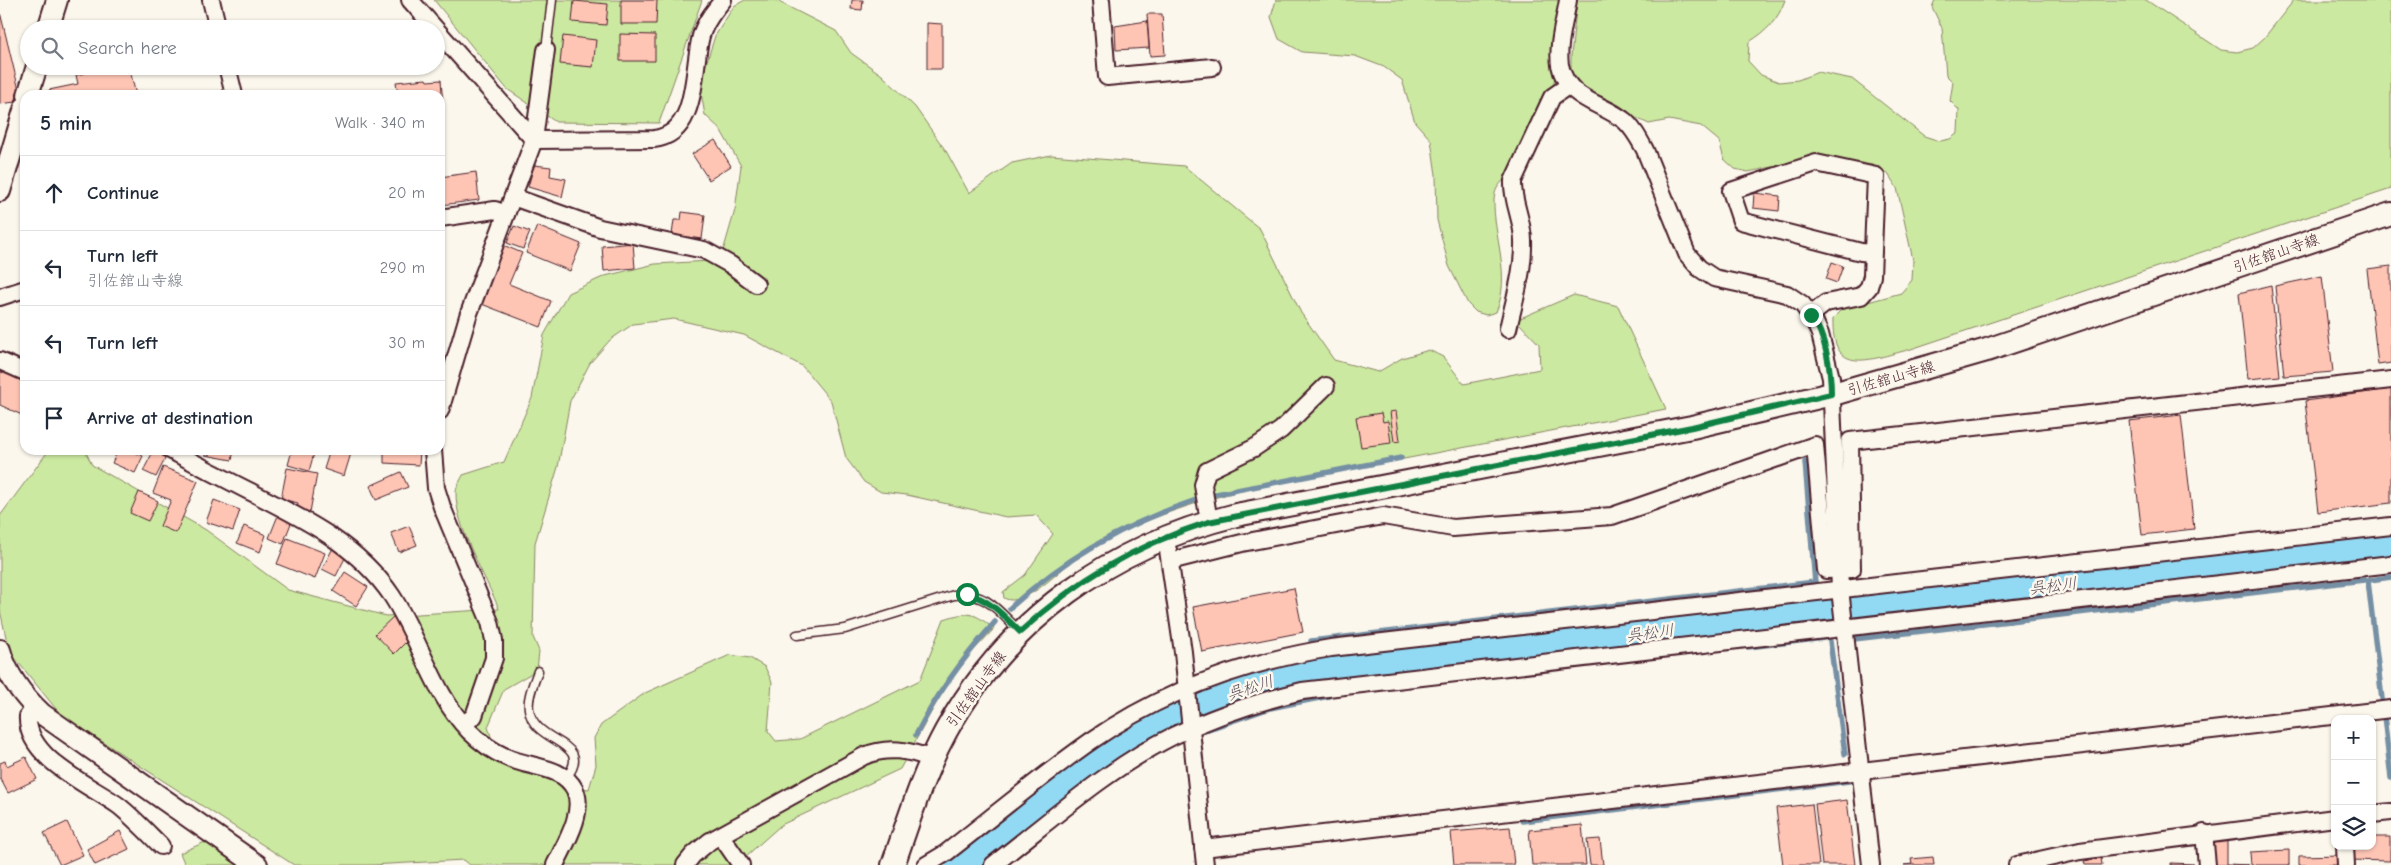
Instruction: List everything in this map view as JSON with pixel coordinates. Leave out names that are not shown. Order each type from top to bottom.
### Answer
[{"type":"main road","name":"引佐舘山寺線","points":[[893,865],[932,759],[946,731],[975,686],[1020,632],[1067,592],[1093,574],[1163,538],[1208,522],[1692,427],[1831,394],[1987,350],[2391,214]]},
{"type":"street","points":[[51,20],[57,0]]},
{"type":"street","points":[[210,0],[216,20]]},
{"type":"street","points":[[410,0],[428,20]]},
{"type":"street","points":[[445,40],[534,140],[654,139],[670,135],[688,112],[702,34],[708,20],[723,0]]},
{"type":"street","points":[[1102,0],[1107,77],[1212,67]]},
{"type":"street","points":[[1568,0],[1560,64],[1565,80],[1575,93],[1590,103],[1608,110],[1626,122],[1636,134],[1645,150],[1687,254],[1699,268],[1714,278],[1787,294],[1802,304],[1811,315],[1820,334],[1831,378],[1840,592],[1871,865]]},
{"type":"street","points":[[445,394],[468,316],[534,140],[546,50]]},
{"type":"street","points":[[30,90],[34,75]]},
{"type":"street","points":[[229,75],[233,90]]},
{"type":"street","points":[[1508,329],[1523,252],[1522,228],[1512,194],[1513,180],[1552,97],[1569,85]]},
{"type":"street","points":[[0,191],[20,124]]},
{"type":"street","points":[[1811,315],[1826,303],[1861,296],[1869,288],[1873,253],[1876,176],[1816,163],[1731,191],[1741,221],[1861,252],[1873,253]]},
{"type":"street","points":[[513,197],[600,228],[704,250],[731,265],[756,284]]},
{"type":"street","points":[[445,217],[495,210],[506,214]]},
{"type":"street","points":[[0,296],[20,290]]},
{"type":"street","points":[[0,361],[20,370]]},
{"type":"street","points":[[1170,560],[1383,516],[1453,528],[1612,516],[1815,445],[1826,570],[1852,569],[1850,441],[2391,380]]},
{"type":"street","points":[[1208,522],[1202,485],[1207,471],[1254,448],[1281,430],[1326,386]]},
{"type":"street","points":[[180,455],[302,517],[342,543],[376,576],[399,608],[443,694],[454,713],[464,724],[486,745],[505,757],[526,765],[560,773],[566,778],[576,792],[577,804],[571,829],[555,865]]},
{"type":"street","points":[[433,455],[436,488],[442,507],[490,622],[494,640],[494,658],[489,676],[474,716],[464,724]]},
{"type":"street","points":[[926,865],[946,853],[1090,741],[1130,716],[1258,663],[1330,648],[1840,592],[2391,526]]},
{"type":"street","points":[[1163,538],[1170,560],[1187,691],[1205,865]]},
{"type":"street","points":[[993,865],[1113,772],[1190,725],[1268,699],[1336,686],[1844,625],[2391,564]]},
{"type":"street","points":[[0,650],[9,673],[18,688],[35,708],[56,725],[257,865]]},
{"type":"street","points":[[35,708],[28,716],[28,728],[33,740],[45,754],[61,768],[124,810],[161,846]]},
{"type":"street","points":[[1203,848],[2391,709]]},
{"type":"street","points":[[685,865],[693,855],[721,836],[874,751],[896,750],[917,753],[932,759]]},
{"type":"street","points":[[2376,814],[2391,812]]},
{"type":"street","points":[[2017,865],[2072,852],[2204,833],[2331,818]]},
{"type":"street","points":[[2204,833],[2207,865]]},
{"type":"street","points":[[721,836],[741,865]]},
{"type":"street","points":[[2345,850],[2346,865]]},
{"type":"lane","points":[[546,50],[552,0]]},
{"type":"lane","points":[[797,635],[845,629],[954,596],[967,594],[981,597],[1020,632]]},
{"type":"lane","points":[[538,672],[529,708],[533,722],[542,733],[569,748],[574,754],[575,763],[566,778]]},
{"type":"green space","points":[[434,0],[702,0],[659,123],[556,122],[507,89]]},
{"type":"green space","points":[[745,0],[775,0],[836,31],[851,53],[882,75],[915,107],[946,151],[969,193],[1012,163],[1051,155],[1184,166],[1260,229],[1301,313],[1334,360],[1378,372],[1402,358],[1429,350],[1443,357],[1464,384],[1540,369],[1539,344],[1516,320],[1574,295],[1618,306],[1666,409],[1252,488],[1206,500],[1141,523],[1120,533],[1079,556],[1032,593],[1012,600],[1004,598],[1003,592],[1025,575],[1053,534],[1036,515],[1006,517],[907,495],[881,492],[864,482],[846,458],[831,401],[802,366],[744,335],[674,319],[633,324],[610,340],[590,363],[570,401],[558,467],[535,543],[533,637],[539,651],[537,670],[504,689],[488,727],[497,755],[540,772],[564,786],[589,789],[596,765],[594,738],[601,725],[645,693],[730,655],[750,658],[765,667],[772,682],[768,731],[776,741],[800,739],[920,680],[944,619],[966,614],[976,616],[994,629],[972,652],[944,689],[900,769],[781,825],[736,865],[470,865],[464,860],[371,865],[294,865],[61,715],[9,651],[0,610],[0,516],[45,455],[87,455],[92,465],[206,530],[288,590],[386,616],[499,609],[472,552],[460,521],[456,492],[458,485],[463,475],[504,462],[532,398],[544,335],[568,293],[605,276],[655,264],[710,261],[722,255],[735,210],[741,166],[720,129],[705,115],[701,93],[706,64],[715,36],[734,6]]},
{"type":"green space","points":[[1276,0],[1563,0],[1557,66],[1547,105],[1529,140],[1497,188],[1495,195],[1494,214],[1502,270],[1500,298],[1496,312],[1486,315],[1476,312],[1468,304],[1449,266],[1437,220],[1436,175],[1431,140],[1415,122],[1402,80],[1384,67],[1355,56],[1302,52],[1279,39],[1271,17]]},
{"type":"green space","points":[[1577,0],[1785,0],[1771,24],[1749,42],[1748,61],[1761,75],[1779,82],[1798,80],[1818,72],[1852,79],[1924,136],[1940,141],[1950,139],[1958,133],[1959,110],[1950,101],[1953,82],[1946,75],[1942,28],[1932,7],[1935,0],[2146,0],[2221,50],[2237,52],[2253,48],[2264,38],[2294,0],[2391,0],[2391,189],[1908,350],[1867,360],[1855,360],[1846,357],[1839,350],[1834,337],[1833,318],[1842,309],[1901,293],[1912,280],[1913,260],[1897,188],[1888,174],[1872,165],[1820,157],[1748,172],[1735,169],[1724,159],[1719,141],[1701,126],[1669,120],[1649,124],[1634,117],[1619,105],[1594,93],[1574,80],[1571,70],[1571,56]]},
{"type":"green space","points":[[212,839],[246,865],[185,865],[180,853]]},
{"type":"building","points":[[621,0],[657,0],[656,24],[621,24]]},
{"type":"building","points":[[852,0],[863,0],[862,10],[851,9]]},
{"type":"building","points":[[574,1],[608,4],[606,25],[572,22]]},
{"type":"building","points":[[0,12],[19,90],[15,102],[0,104]]},
{"type":"building","points":[[1147,14],[1162,14],[1165,55],[1150,56]]},
{"type":"building","points":[[1147,21],[1149,48],[1116,50],[1115,26]]},
{"type":"building","points":[[927,23],[942,24],[942,69],[927,69]]},
{"type":"building","points":[[620,34],[655,35],[655,61],[620,61]]},
{"type":"building","points":[[563,36],[596,40],[593,67],[560,64]]},
{"type":"building","points":[[76,75],[131,75],[135,90],[49,90],[78,84]]},
{"type":"building","points":[[426,79],[427,81],[441,80],[442,90],[397,90],[396,82]]},
{"type":"building","points":[[715,140],[731,166],[709,180],[692,154]]},
{"type":"building","points":[[534,165],[551,167],[550,176],[566,179],[562,197],[528,187]]},
{"type":"building","points":[[476,172],[479,200],[445,204],[445,176]]},
{"type":"building","points":[[1754,193],[1780,196],[1779,211],[1753,208]]},
{"type":"building","points":[[682,212],[705,215],[702,239],[672,235],[674,220],[681,220]]},
{"type":"building","points":[[514,226],[530,232],[523,249],[507,243]]},
{"type":"building","points":[[537,226],[581,244],[570,271],[526,253]]},
{"type":"building","points":[[633,243],[635,268],[604,271],[602,246]]},
{"type":"building","points":[[503,245],[522,253],[509,284],[551,301],[541,327],[479,303]]},
{"type":"building","points":[[1832,262],[1843,266],[1837,283],[1826,279]]},
{"type":"building","points":[[2391,266],[2391,363],[2378,365],[2367,269]]},
{"type":"building","points":[[2322,276],[2333,372],[2284,376],[2275,286]]},
{"type":"building","points":[[2271,285],[2280,376],[2248,379],[2239,293]]},
{"type":"building","points":[[0,369],[20,379],[20,414],[0,405]]},
{"type":"building","points":[[2391,389],[2391,503],[2318,512],[2305,401]]},
{"type":"building","points":[[1396,411],[1400,441],[1394,442],[1390,412]]},
{"type":"building","points":[[1381,413],[1383,422],[1388,421],[1391,443],[1361,447],[1356,417]]},
{"type":"building","points":[[2181,415],[2194,529],[2142,535],[2129,421]]},
{"type":"building","points":[[116,455],[143,456],[135,473],[112,463]]},
{"type":"building","points":[[151,455],[167,455],[156,477],[143,471]]},
{"type":"building","points":[[205,455],[233,455],[232,460]]},
{"type":"building","points":[[291,455],[314,455],[309,471],[288,465]]},
{"type":"building","points":[[328,455],[350,455],[344,476],[324,469]]},
{"type":"building","points":[[384,455],[420,455],[419,465],[384,463]]},
{"type":"building","points":[[163,467],[198,481],[176,533],[160,526],[171,500],[153,493]]},
{"type":"building","points":[[287,468],[317,474],[310,512],[297,509],[298,503],[281,499]]},
{"type":"building","points":[[401,472],[408,487],[376,500],[370,486]]},
{"type":"building","points":[[139,492],[158,501],[148,521],[130,513]]},
{"type":"building","points":[[214,500],[240,510],[233,531],[206,522]]},
{"type":"building","points":[[279,513],[293,518],[283,544],[269,538]]},
{"type":"building","points":[[244,526],[266,535],[260,552],[237,543]]},
{"type":"building","points":[[409,526],[417,545],[399,552],[391,533]]},
{"type":"building","points":[[287,538],[325,553],[315,579],[277,564]]},
{"type":"building","points":[[333,548],[346,556],[336,576],[322,569]]},
{"type":"building","points":[[345,572],[368,587],[356,606],[333,591]]},
{"type":"building","points":[[1294,588],[1303,632],[1202,652],[1193,607]]},
{"type":"building","points":[[394,616],[413,635],[394,654],[375,634]]},
{"type":"building","points":[[26,757],[37,779],[8,793],[0,778],[0,763],[5,761],[7,766]]},
{"type":"building","points":[[1847,800],[1855,865],[1822,865],[1815,804]]},
{"type":"building","points":[[1812,804],[1819,865],[1783,865],[1776,808]]},
{"type":"building","points":[[67,822],[83,855],[60,865],[44,833]]},
{"type":"building","points":[[1582,825],[1586,865],[1532,865],[1529,830]]},
{"type":"building","points":[[1510,827],[1514,865],[1454,865],[1451,832]]},
{"type":"building","points":[[120,831],[129,849],[95,865],[87,849]]},
{"type":"building","points":[[2376,837],[2390,837],[2390,861],[2350,860],[2350,850],[2376,850]]},
{"type":"building","points":[[1600,839],[1603,865],[1590,865],[1587,840]]},
{"type":"building","points":[[2227,841],[2227,864],[2249,865],[2215,865],[2214,842]]},
{"type":"building","points":[[2289,850],[2289,865],[2251,865],[2250,852]]},
{"type":"building","points":[[2341,855],[2343,865],[2299,865],[2299,856]]},
{"type":"building","points":[[1933,857],[1934,865],[1904,865],[1912,864],[1911,859]]},
{"type":"building","points":[[2101,858],[2102,865],[2085,865],[2084,861]]},
{"type":"building","points":[[2171,863],[2194,864],[2194,865],[2171,865]]},
{"type":"waterway","points":[[1211,495],[1401,458]]},
{"type":"waterway","points":[[1805,462],[1815,583]]},
{"type":"waterway","points":[[1010,608],[1052,573],[1097,544],[1145,520],[1196,500]]},
{"type":"waterway","name":"呉松川","points":[[963,865],[1086,769],[1114,749],[1156,724],[1180,712],[1230,693],[1307,672],[1333,667],[2391,545]]},
{"type":"waterway","points":[[2364,548],[2365,560]]},
{"type":"waterway","points":[[2370,580],[2391,577]]},
{"type":"waterway","points":[[1854,639],[2364,580]]},
{"type":"waterway","points":[[2368,581],[2382,699]]},
{"type":"waterway","points":[[1311,641],[1815,582]]},
{"type":"waterway","points":[[1817,598],[1818,611]]},
{"type":"waterway","points":[[1826,610],[1828,623]]},
{"type":"waterway","points":[[916,735],[952,676],[995,622]]},
{"type":"waterway","points":[[1748,647],[1824,638]]},
{"type":"waterway","points":[[1830,641],[1845,754]]},
{"type":"waterway","points":[[1206,730],[1270,708],[1329,696]]},
{"type":"waterway","points":[[2384,716],[2391,778]]},
{"type":"waterway","points":[[1522,821],[1849,781]]},
{"type":"route","points":[[967,594],[981,597],[1020,632],[1067,592],[1120,558],[1176,532],[1208,522],[1692,427],[1831,394],[1831,378],[1820,334],[1811,315]]}]
